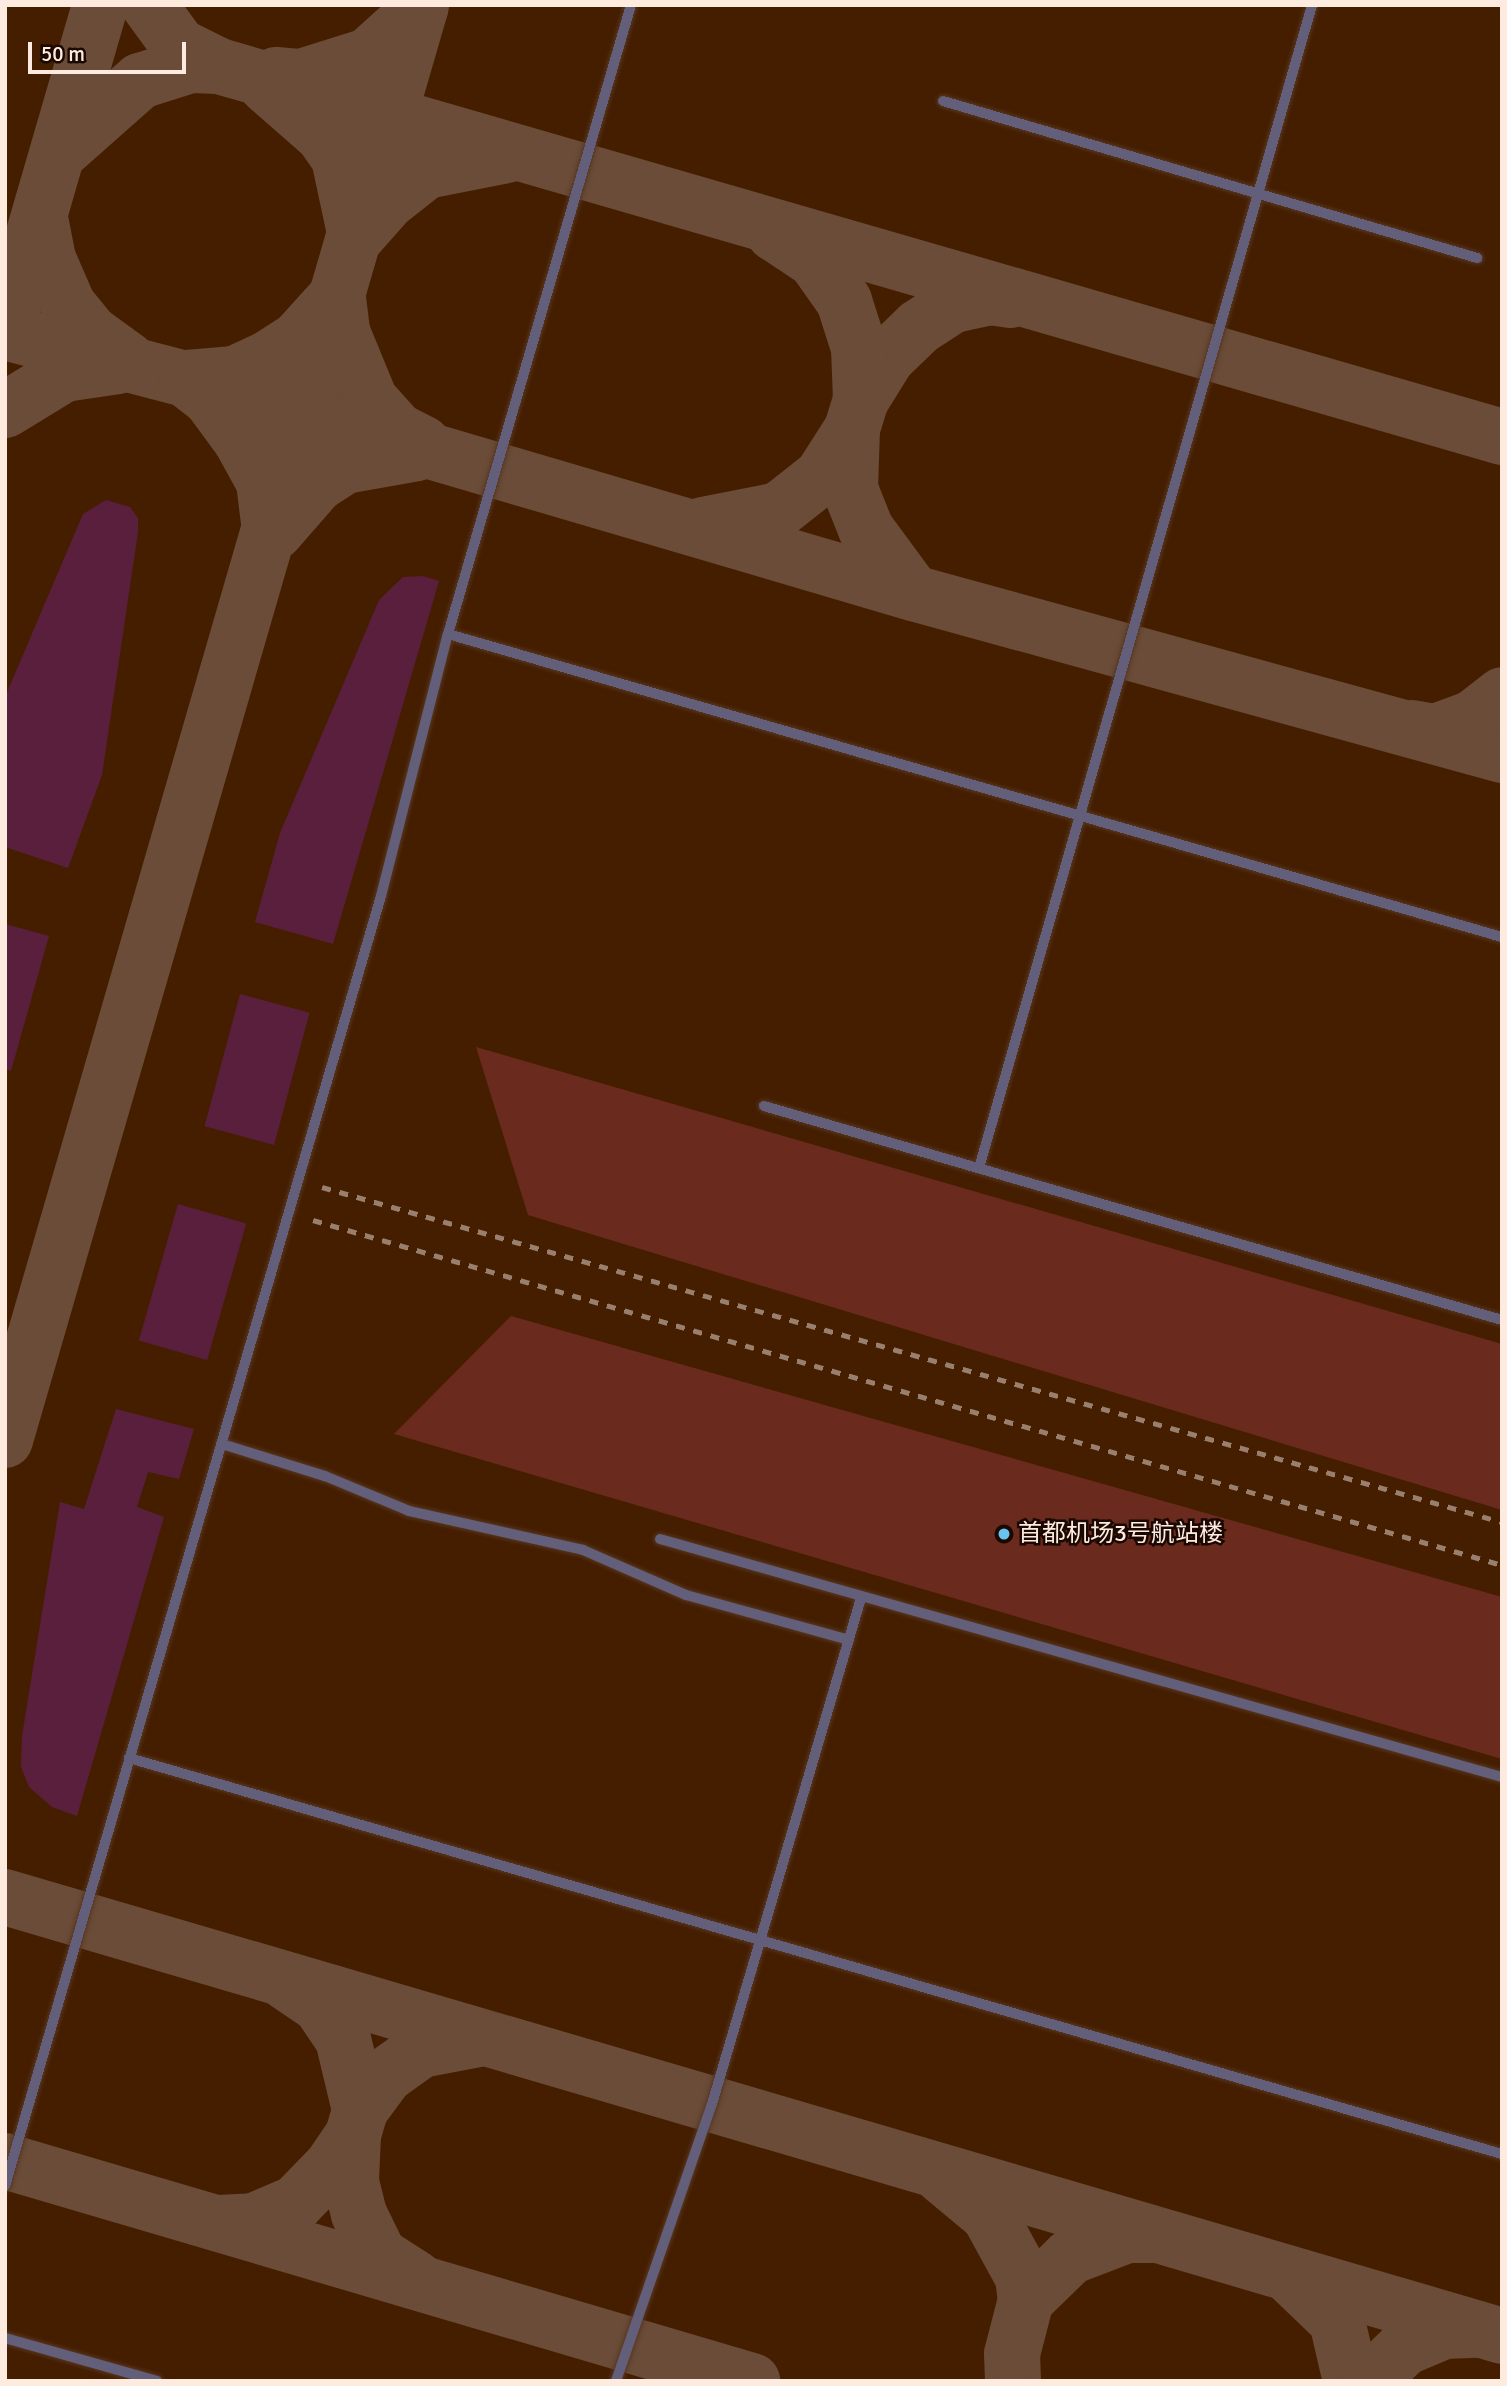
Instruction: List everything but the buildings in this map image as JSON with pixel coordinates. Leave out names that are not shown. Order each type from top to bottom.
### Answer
[{"type":"lane","points":[[5,2186],[380,896],[448,634],[631,5]]},
{"type":"lane","points":[[979,1168],[1312,5]]},
{"type":"lane","points":[[943,102],[1478,258]]},
{"type":"lane","points":[[448,634],[1502,937]]},
{"type":"lane","points":[[764,1106],[1502,1321]]},
{"type":"lane","points":[[222,1444],[325,1476],[409,1511],[583,1550],[686,1595],[849,1640]]},
{"type":"lane","points":[[660,1539],[861,1598],[1502,1777]]},
{"type":"lane","points":[[616,2381],[712,2104],[861,1598]]},
{"type":"lane","points":[[129,1758],[1502,2154]]},
{"type":"lane","points":[[5,2339],[157,2381]]},
{"type":"shaded area","points":[[5,5],[1502,5],[1502,2381],[5,2381]]},
{"type":"shaded area","points":[[106,500],[130,507],[138,518],[138,532],[102,775],[68,868],[5,847],[5,697],[83,514]]},
{"type":"shaded area","points":[[423,576],[439,581],[333,944],[255,922],[280,833],[379,600],[403,577]]},
{"type":"shaded area","points":[[5,924],[49,936],[11,1071],[5,1069]]},
{"type":"shaded area","points":[[240,994],[310,1013],[274,1145],[205,1126]]},
{"type":"shaded area","points":[[178,1204],[246,1224],[207,1360],[139,1340]]},
{"type":"shaded area","points":[[116,1409],[194,1429],[179,1479],[148,1472],[137,1507],[164,1517],[77,1816],[52,1807],[29,1787],[21,1767],[22,1736],[60,1502],[84,1509]]},
{"type":"taxiway","points":[[5,333],[100,5]]},
{"type":"taxiway","points":[[149,5],[179,46],[219,66],[1502,437]]},
{"type":"taxiway","points":[[5,1440],[421,5]]},
{"type":"taxiway","points":[[276,75],[301,77],[368,56],[420,9]]},
{"type":"taxiway","points":[[61,151],[140,81],[191,65],[219,66]]},
{"type":"taxiway","points":[[267,86],[323,135],[339,158],[354,228]]},
{"type":"taxiway","points":[[357,236],[388,201],[426,171],[507,155]]},
{"type":"taxiway","points":[[41,223],[48,259],[68,305],[91,333],[128,360]]},
{"type":"taxiway","points":[[703,525],[779,510],[822,476],[852,429],[861,400],[859,348],[844,301],[815,260],[774,233]]},
{"type":"taxiway","points":[[187,378],[235,374],[269,358],[298,339],[337,296]]},
{"type":"taxiway","points":[[861,400],[887,358],[919,327],[953,305],[990,297],[1011,300]]},
{"type":"taxiway","points":[[338,298],[342,332],[370,400],[398,431],[423,444]]},
{"type":"taxiway","points":[[5,332],[185,379],[913,593],[1502,755]]},
{"type":"taxiway","points":[[5,410],[64,374],[118,366]]},
{"type":"taxiway","points":[[188,381],[210,398],[241,440],[264,482],[270,531]]},
{"type":"taxiway","points":[[852,429],[850,489],[866,529],[913,593]]},
{"type":"taxiway","points":[[275,532],[317,484],[345,466],[417,453]]},
{"type":"taxiway","points":[[1412,728],[1435,732],[1473,718],[1502,695]]},
{"type":"taxiway","points":[[5,1897],[1502,2336]]},
{"type":"taxiway","points":[[286,1982],[320,2005],[343,2039],[360,2110]]},
{"type":"taxiway","points":[[415,2278],[379,2255],[359,2214],[351,2181],[353,2135],[360,2110],[386,2075],[421,2050],[484,2038]]},
{"type":"taxiway","points":[[218,2223],[254,2221],[296,2203],[332,2166],[353,2135]]},
{"type":"taxiway","points":[[5,2161],[752,2381]]},
{"type":"taxiway","points":[[942,2176],[989,2215],[1023,2277],[1026,2300]]},
{"type":"taxiway","points":[[1013,2381],[1012,2354],[1026,2300],[1070,2257],[1127,2235],[1155,2235]]},
{"type":"taxiway","points":[[1287,2273],[1337,2321],[1351,2381]]},
{"type":"taxiway","points":[[1370,2381],[1404,2348],[1444,2331],[1476,2330]]},
{"type":"railway","points":[[322,1187],[1502,1522]]},
{"type":"railway","points":[[313,1220],[1502,1565]]},
{"type":"place","name":"首都机场3号航站楼","points":[[1004,1534]]}]
